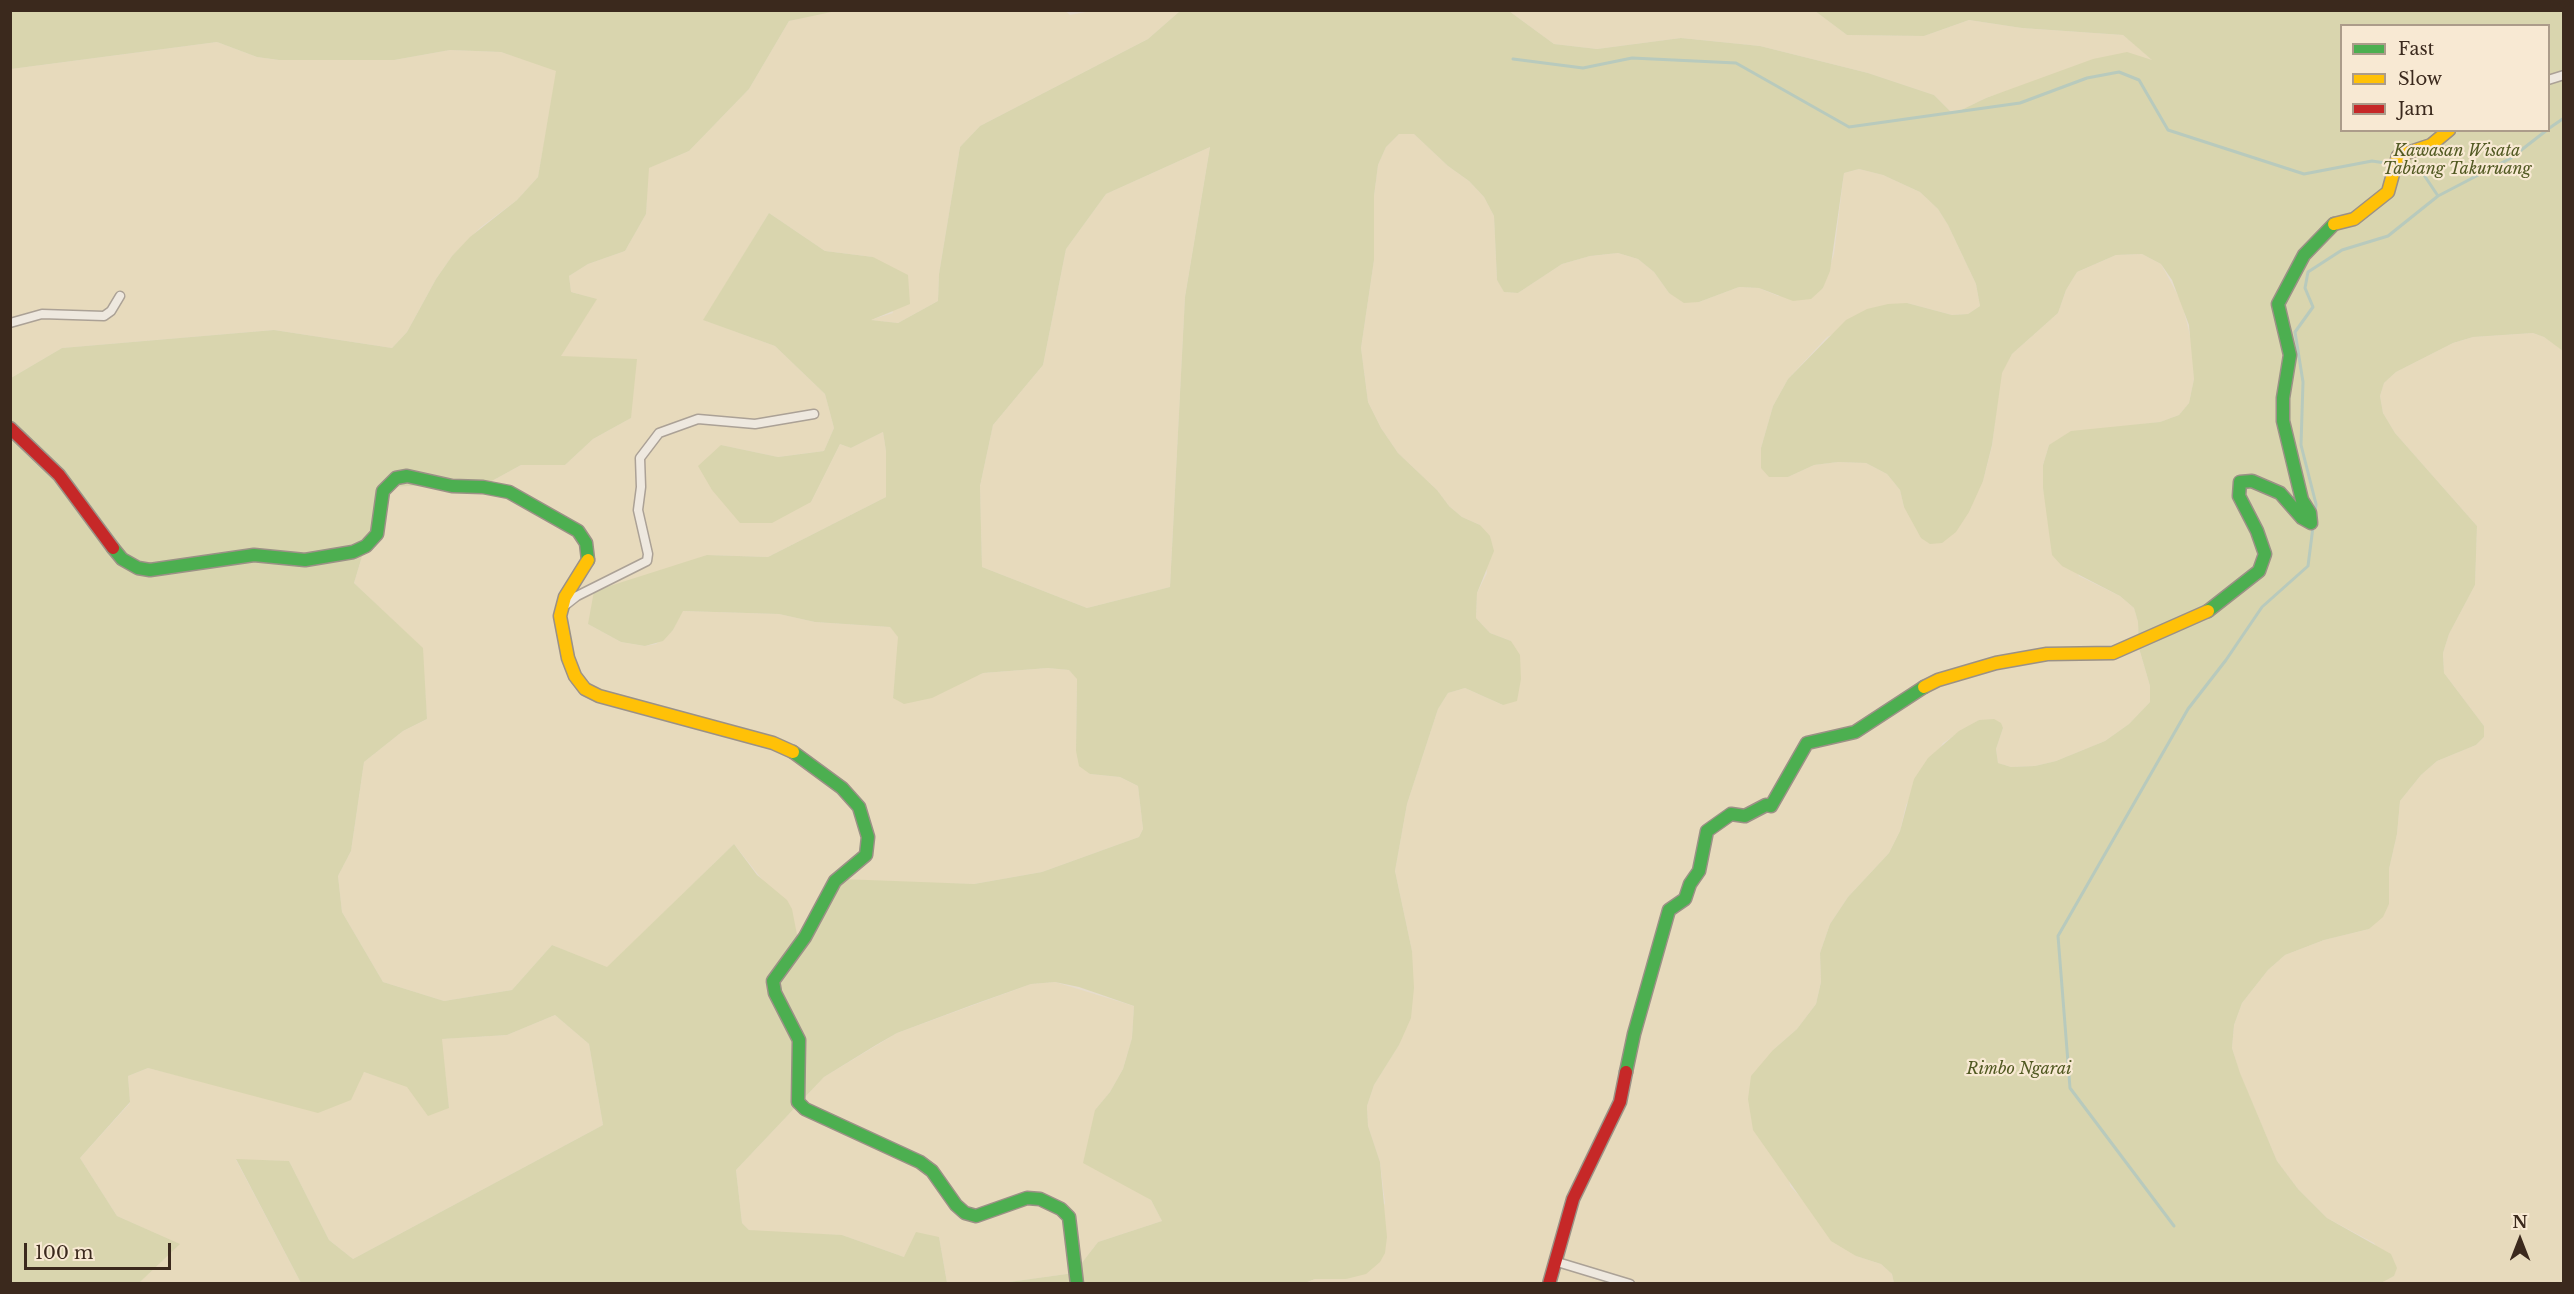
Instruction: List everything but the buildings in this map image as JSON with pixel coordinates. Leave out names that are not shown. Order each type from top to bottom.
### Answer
[{"type":"street","points":[[1550,1284],[1554,1261],[1573,1199],[1620,1102],[1634,1034],[1669,909],[1684,899],[1690,884],[1700,871],[1707,831],[1731,814],[1745,816],[1766,805],[1772,806],[1807,743],[1855,732],[1913,693],[1938,680],[1996,663],[2047,654],[2113,653],[2202,615],[2259,571],[2265,554],[2257,531],[2239,496],[2240,482],[2252,481],[2280,493],[2302,518],[2311,523],[2310,513],[2299,491],[2283,421],[2283,398],[2290,355],[2278,304],[2304,255],[2331,225],[2354,219],[2388,192],[2398,156],[2432,145],[2447,132]]},
{"type":"street","points":[[10,323],[42,314],[104,316],[111,311],[120,296]]},
{"type":"street","points":[[562,607],[577,596],[647,561],[648,554],[638,510],[641,487],[640,458],[659,433],[698,419],[755,424],[814,414]]},
{"type":"street","points":[[10,428],[59,475],[122,559],[138,568],[150,570],[254,555],[305,560],[353,552],[366,546],[377,534],[383,491],[388,484],[396,478],[414,476],[452,486],[483,487],[509,492],[578,531],[586,543],[588,560],[565,597],[562,607],[562,636],[575,676],[585,689],[599,696],[773,743],[796,754],[852,796],[859,807],[868,837],[866,855],[835,881],[805,938],[773,981],[775,993],[799,1040],[798,1102],[805,1109],[920,1162],[932,1171],[956,1205],[965,1213],[976,1216],[1027,1198],[1040,1199],[1061,1209],[1069,1218],[1071,1227],[1077,1284]]},
{"type":"street","points":[[1554,1261],[1630,1284]]},
{"type":"shaded area","points":[[836,10],[1064,10],[1070,15],[1097,10],[1180,11],[1148,39],[980,126],[960,147],[939,274],[938,301],[898,323],[870,320],[893,313],[873,257],[825,251],[769,213],[704,320],[775,346],[825,394],[834,428],[824,451],[778,457],[721,445],[811,502],[840,444],[851,448],[883,432],[886,451],[886,497],[768,557],[707,555],[588,624],[621,642],[645,646],[656,644],[673,630],[682,611],[779,614],[815,622],[890,627],[899,637],[893,698],[960,683],[983,673],[1048,668],[1069,670],[1077,678],[1076,751],[1090,774],[1120,777],[1138,786],[1143,829],[1139,837],[1042,872],[974,884],[921,883],[800,952],[764,882],[734,844],[607,968],[552,945],[512,990],[444,1001],[383,982],[342,912],[338,876],[351,851],[364,762],[403,731],[427,719],[422,648],[354,583],[363,553],[393,487],[490,482],[521,465],[565,465],[593,439],[631,418],[560,356],[596,299],[571,292],[569,276],[588,264],[625,251],[646,214],[648,168],[689,151],[749,89],[789,21]]},
{"type":"shaded area","points":[[1509,11],[1815,11],[1847,35],[1924,36],[1969,20],[2022,28],[2123,35],[2154,61],[2028,84],[1986,98],[1953,114],[1934,95],[1868,73],[1760,46],[1681,38],[1597,49],[1554,44]]},
{"type":"shaded area","points":[[217,42],[257,57],[279,60],[394,60],[450,50],[501,52],[557,70],[538,177],[517,200],[481,227],[452,256],[436,279],[407,332],[392,348],[274,330],[62,348],[11,378],[11,69]]},
{"type":"shaded area","points":[[1399,134],[1414,134],[1448,166],[1469,181],[1484,197],[1494,216],[1497,280],[1505,292],[1518,293],[1562,264],[1590,256],[1618,253],[1638,259],[1654,272],[1669,293],[1699,302],[1739,287],[1759,288],[1778,296],[1823,288],[1834,254],[1844,173],[1859,169],[1883,175],[1920,192],[1938,209],[1948,225],[1976,284],[1980,306],[1968,314],[1952,315],[1907,303],[1827,337],[1788,379],[1773,406],[1761,448],[1788,477],[1814,465],[1838,462],[1866,463],[1887,474],[1900,490],[1904,507],[1983,481],[1992,446],[2001,373],[2012,354],[2058,313],[2066,290],[2077,272],[2116,255],[2142,254],[2161,264],[2182,303],[2193,348],[2194,379],[2189,403],[2179,415],[2160,422],[2135,425],[2049,445],[2043,465],[2043,488],[2048,511],[2079,576],[2120,596],[2134,608],[2138,622],[2139,648],[2150,686],[2150,702],[2129,724],[2105,741],[2056,761],[2035,766],[2011,767],[1998,763],[1996,749],[2003,728],[1979,720],[1943,743],[1906,805],[1900,831],[1889,853],[1848,897],[1830,924],[1820,953],[1821,982],[1816,1004],[1797,1029],[1773,1050],[1790,1186],[1856,1256],[1881,1264],[1892,1274],[1894,1283],[1302,1284],[1315,1279],[1346,1279],[1385,1203],[1380,1162],[1368,1126],[1367,1106],[1374,1085],[1399,1045],[1412,951],[1395,871],[1407,804],[1438,709],[1448,693],[1465,688],[1503,705],[1511,641],[1490,633],[1476,618],[1477,593],[1487,573],[1480,525],[1462,517],[1449,506],[1437,490],[1398,453],[1381,428],[1368,402],[1361,348],[1374,260],[1374,196],[1378,165],[1386,147]]},
{"type":"shaded area","points":[[1210,147],[1185,297],[1170,587],[1087,608],[982,567],[980,486],[993,425],[1043,365],[1066,249],[1106,194]]},
{"type":"shaded area","points":[[2533,333],[2544,337],[2564,351],[2563,1283],[2379,1283],[2394,1276],[2374,1243],[2327,1218],[2298,1189],[2277,1161],[2240,1074],[2232,1048],[2234,1025],[2242,1003],[2268,970],[2285,955],[2324,940],[2369,929],[2389,904],[2389,869],[2397,834],[2400,801],[2421,775],[2437,761],[2476,745],[2484,737],[2484,726],[2444,673],[2443,653],[2449,634],[2475,585],[2477,526],[2395,433],[2383,413],[2380,396],[2384,383],[2396,372],[2453,343],[2473,337]]},
{"type":"shaded area","points":[[1055,982],[1134,1006],[1132,1038],[1123,1069],[1110,1092],[1095,1110],[1122,1182],[1151,1200],[1162,1221],[1098,1242],[1074,1273],[1002,1283],[947,1283],[939,1237],[904,1257],[842,1235],[765,1233],[749,1230],[742,1223],[736,1170],[824,1077],[897,1033],[1031,984]]},
{"type":"shaded area","points":[[555,1015],[589,1044],[603,1125],[353,1259],[329,1240],[289,1161],[236,1160],[301,1283],[139,1283],[179,1244],[117,1216],[80,1158],[130,1103],[128,1076],[148,1068],[220,1086],[364,1072],[407,1086],[449,1108],[441,1039],[507,1035]]},
{"type":"green space","name":"Rimbo Ngarai","points":[[10,11],[836,11],[789,21],[749,89],[689,151],[649,168],[646,214],[625,251],[588,264],[569,276],[571,292],[597,299],[561,356],[637,359],[631,418],[593,439],[565,465],[521,465],[490,482],[393,487],[363,553],[354,583],[423,648],[427,719],[403,731],[364,762],[351,851],[338,876],[342,912],[383,982],[444,1001],[512,990],[552,945],[607,967],[734,844],[757,875],[787,900],[792,909],[800,950],[841,879],[974,884],[1042,872],[1139,837],[1143,829],[1138,786],[1120,777],[1090,774],[1079,766],[1076,751],[1077,679],[1069,670],[1048,668],[983,673],[932,698],[904,704],[893,698],[898,637],[890,627],[815,622],[779,614],[683,611],[673,630],[663,641],[645,646],[621,642],[588,624],[594,591],[707,555],[768,557],[886,497],[886,451],[883,432],[851,448],[840,444],[811,502],[772,523],[740,523],[712,490],[698,466],[721,445],[778,457],[824,451],[834,428],[825,394],[775,346],[703,320],[769,213],[825,251],[873,257],[908,275],[910,304],[871,320],[898,323],[938,301],[939,274],[960,147],[980,126],[1148,39],[1180,11],[1509,11],[1554,44],[1597,49],[1681,38],[1760,46],[1868,73],[1934,95],[1953,114],[1986,98],[2093,59],[2127,52],[2152,60],[2123,35],[2022,28],[1969,20],[1924,36],[1847,35],[1815,11],[2563,11],[2563,351],[2544,337],[2533,333],[2473,337],[2453,343],[2396,372],[2384,383],[2380,396],[2383,413],[2395,433],[2477,526],[2475,585],[2449,634],[2443,653],[2444,673],[2484,726],[2484,737],[2476,745],[2437,761],[2421,775],[2400,801],[2397,834],[2389,869],[2389,904],[2383,917],[2369,929],[2324,940],[2285,955],[2268,970],[2242,1003],[2234,1025],[2232,1048],[2240,1073],[2277,1161],[2298,1189],[2327,1218],[2391,1254],[2397,1268],[2394,1276],[2379,1284],[1894,1283],[1892,1274],[1881,1264],[1856,1256],[1831,1241],[1753,1130],[1748,1099],[1751,1076],[1773,1050],[1797,1029],[1816,1004],[1821,982],[1820,953],[1830,924],[1848,897],[1889,853],[1900,831],[1914,779],[1928,758],[1959,731],[1979,720],[1994,719],[2001,723],[2003,728],[1996,749],[1998,763],[2011,767],[2035,766],[2056,761],[2105,741],[2129,724],[2150,702],[2150,686],[2139,648],[2138,622],[2134,608],[2120,596],[2062,566],[2052,555],[2043,488],[2043,465],[2049,445],[2071,431],[2160,422],[2179,415],[2189,403],[2194,379],[2189,325],[2172,280],[2161,264],[2142,254],[2116,255],[2077,272],[2066,290],[2058,313],[2012,354],[2002,373],[1992,445],[1983,481],[1969,512],[1956,532],[1942,543],[1930,544],[1921,538],[1904,507],[1900,490],[1887,474],[1866,463],[1838,462],[1814,465],[1788,477],[1769,477],[1761,468],[1761,448],[1773,406],[1788,379],[1846,320],[1867,309],[1888,304],[1907,303],[1952,315],[1968,314],[1980,306],[1976,284],[1948,225],[1938,209],[1920,192],[1883,175],[1859,169],[1844,173],[1830,271],[1823,288],[1811,299],[1793,301],[1759,288],[1739,287],[1699,302],[1684,303],[1669,293],[1654,272],[1638,259],[1618,253],[1590,256],[1562,264],[1518,293],[1504,292],[1497,280],[1494,216],[1484,197],[1469,181],[1448,166],[1414,134],[1399,134],[1386,147],[1378,165],[1374,196],[1374,260],[1361,348],[1368,402],[1381,428],[1398,453],[1437,490],[1449,506],[1462,517],[1480,525],[1490,536],[1494,551],[1477,593],[1476,618],[1490,633],[1511,641],[1520,655],[1521,679],[1517,701],[1503,705],[1465,688],[1448,693],[1438,709],[1407,804],[1395,871],[1412,951],[1414,988],[1411,1018],[1399,1045],[1374,1085],[1367,1106],[1368,1126],[1380,1162],[1387,1237],[1385,1253],[1380,1262],[1366,1274],[1346,1279],[1315,1279],[1302,1284],[1002,1283],[1074,1273],[1098,1242],[1162,1221],[1151,1200],[1083,1163],[1095,1110],[1110,1092],[1123,1069],[1132,1038],[1134,1006],[1079,987],[1055,982],[1031,984],[897,1033],[876,1045],[824,1077],[736,1170],[742,1223],[749,1230],[842,1235],[904,1257],[916,1232],[939,1237],[947,1283],[301,1283],[236,1159],[289,1161],[329,1240],[353,1259],[603,1125],[589,1044],[555,1015],[507,1035],[442,1039],[449,1108],[428,1116],[407,1087],[364,1072],[351,1100],[318,1113],[148,1068],[128,1076],[130,1102],[80,1158],[117,1216],[180,1244],[139,1283],[11,1283],[11,378],[62,348],[274,330],[392,348],[407,332],[436,279],[452,256],[470,237],[517,200],[538,177],[556,71],[501,52],[450,50],[394,60],[279,60],[257,57],[217,42],[11,69]],"holes":[[[1210,147],[1185,297],[1170,587],[1087,608],[982,567],[980,486],[993,425],[1043,365],[1066,249],[1106,194]]]},
{"type":"waterway","points":[[1513,59],[1583,68],[1632,58],[1736,63],[1849,127],[2020,103],[2087,78],[2119,72],[2139,80],[2168,130],[2304,174],[2372,161],[2392,164]]},
{"type":"waterway","points":[[2550,128],[2564,118]]},
{"type":"waterway","points":[[2399,166],[2420,169],[2438,196],[2511,158],[2544,132]]},
{"type":"waterway","points":[[2315,512],[2316,504],[2301,445],[2303,382],[2295,332],[2313,307],[2305,288],[2308,272],[2342,250],[2388,236],[2438,196]]},
{"type":"waterway","points":[[2174,1226],[2070,1088],[2058,936],[2188,709],[2226,660],[2262,607],[2308,566],[2313,527]]},
{"type":"traffic: fast","points":[[2208,611],[2259,571],[2265,554],[2257,531],[2239,496],[2240,482],[2252,481],[2280,493],[2302,518],[2311,523],[2310,513],[2302,500],[2283,421],[2283,398],[2290,355],[2278,304],[2304,255],[2334,224]]},
{"type":"traffic: fast","points":[[113,548],[122,559],[138,568],[150,570],[254,555],[305,560],[353,552],[366,546],[377,534],[383,491],[396,478],[407,476],[452,486],[483,487],[509,492],[578,531],[586,543],[588,560]]},
{"type":"traffic: fast","points":[[1626,1072],[1634,1034],[1669,910],[1685,899],[1690,884],[1699,871],[1707,831],[1731,814],[1745,816],[1766,805],[1771,806],[1807,743],[1855,732],[1924,687]]},
{"type":"traffic: fast","points":[[793,752],[842,788],[859,807],[868,837],[866,855],[835,881],[805,937],[773,981],[775,993],[799,1040],[798,1102],[805,1109],[920,1162],[932,1171],[956,1205],[965,1213],[976,1216],[1027,1198],[1040,1199],[1061,1209],[1069,1217],[1077,1284]]},
{"type":"traffic: slow","points":[[2334,224],[2354,219],[2388,192],[2398,156],[2431,145],[2447,132]]},
{"type":"traffic: slow","points":[[588,560],[565,597],[560,616],[568,658],[575,676],[585,689],[599,696],[773,743],[793,752]]},
{"type":"traffic: slow","points":[[1924,687],[1938,680],[1996,663],[2047,654],[2113,653],[2208,611]]},
{"type":"traffic: jam","points":[[10,428],[59,475],[113,548]]},
{"type":"traffic: jam","points":[[1549,1284],[1573,1199],[1620,1102],[1626,1072]]},
{"type":"park label","name":"Kawasan Wisata Tabiang Takuruang","points":[[2457,160]]}]
